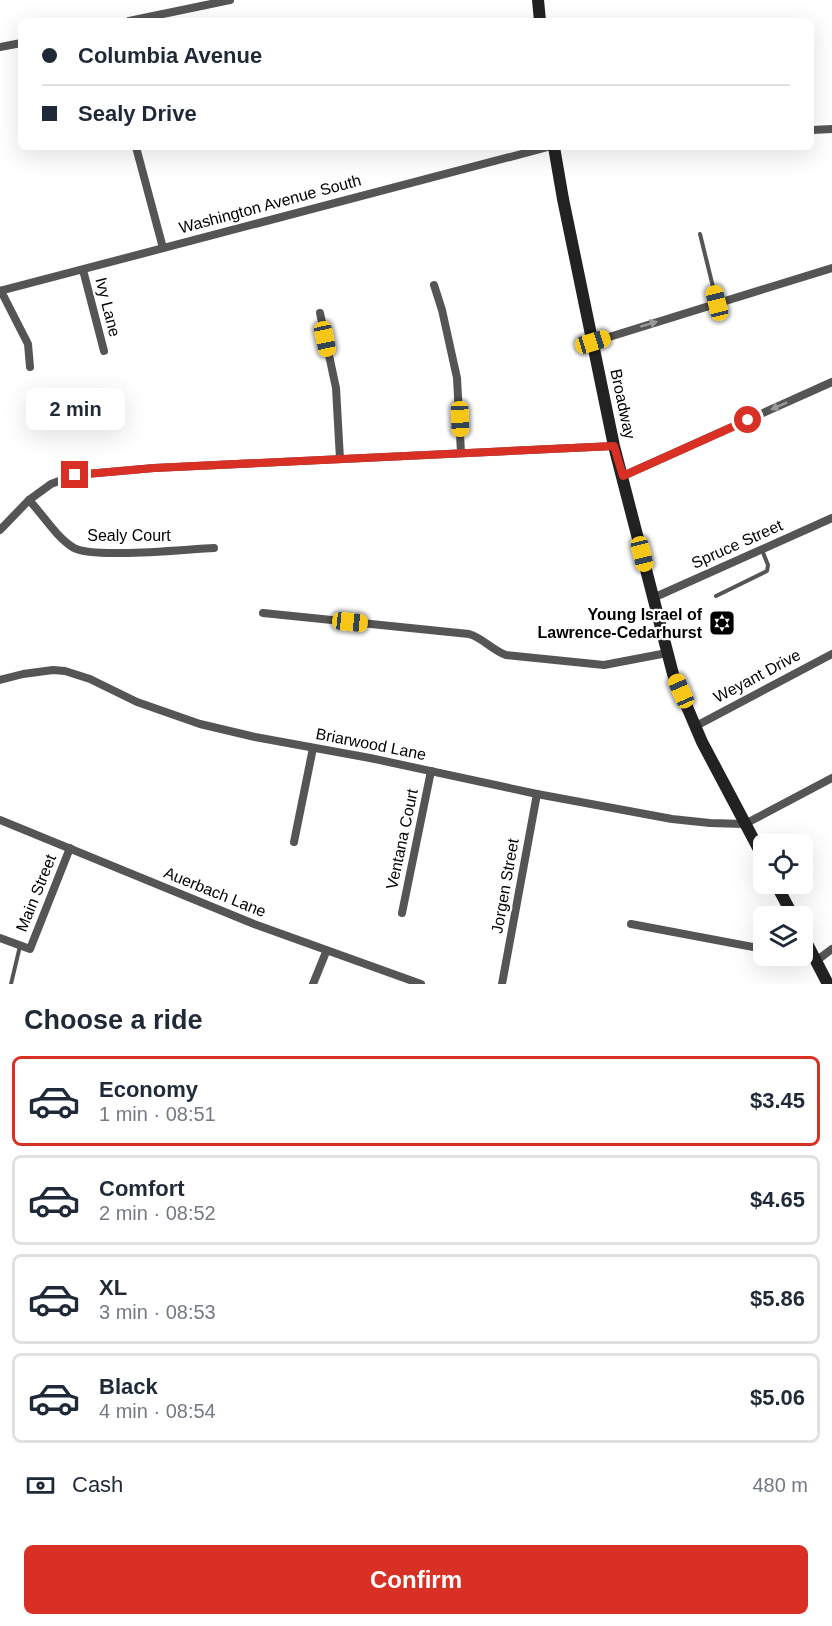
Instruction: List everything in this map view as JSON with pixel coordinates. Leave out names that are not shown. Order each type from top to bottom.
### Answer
[{"type":"main road","points":[[538,0],[540,18]]},
{"type":"main road","name":"Broadway","points":[[555,150],[614,446],[673,674],[696,726],[753,839]]},
{"type":"main road","points":[[813,955],[828,984]]},
{"type":"street","points":[[143,18],[230,0]]},
{"type":"street","points":[[0,47],[18,44]]},
{"type":"street","points":[[814,130],[832,129]]},
{"type":"street","points":[[137,150],[163,248]]},
{"type":"street","name":"Washington Avenue South","points":[[1,291],[537,150]]},
{"type":"street","points":[[593,342],[832,268]]},
{"type":"street","name":"Ivy Lane","points":[[83,270],[104,351]]},
{"type":"street","points":[[434,285],[457,378],[461,453]]},
{"type":"street","points":[[1,291],[28,344],[30,367]]},
{"type":"street","points":[[320,313],[336,388],[340,459]]},
{"type":"street","points":[[623,476],[832,382]]},
{"type":"street","points":[[0,530],[29,500],[51,484],[75,475],[154,468],[614,446]]},
{"type":"street","name":"Sealy Court","points":[[29,500],[68,544],[84,552],[214,548]]},
{"type":"street","name":"Spruce Street","points":[[653,598],[832,518]]},
{"type":"street","points":[[263,613],[469,634],[479,637],[507,655],[603,665],[667,653]]},
{"type":"street","name":"Weyant Drive","points":[[696,726],[832,654]]},
{"type":"street","name":"Briarwood Lane","points":[[0,680],[23,674],[65,671],[137,702],[200,723],[255,737],[672,819],[745,824]]},
{"type":"street","points":[[294,842],[313,748]]},
{"type":"street","name":"Ventana Court","points":[[402,913],[431,771]]},
{"type":"street","points":[[745,824],[832,778]]},
{"type":"street","name":"Jorgen Street","points":[[502,984],[537,794]]},
{"type":"street","name":"Auerbach Lane","points":[[0,820],[254,924],[421,984]]},
{"type":"street","name":"Main Street","points":[[20,946],[30,949],[70,848]]},
{"type":"street","points":[[631,924],[753,947]]},
{"type":"street","points":[[0,938],[20,946]]},
{"type":"street","points":[[816,961],[832,949]]},
{"type":"street","points":[[313,984],[326,951]]},
{"type":"lane","points":[[700,234],[717,303]]},
{"type":"lane","points":[[716,596],[767,571],[768,565],[762,550]]},
{"type":"lane","points":[[10,984],[20,946]]},
{"type":"place","name":"Young Israel of Lawrence-Cedarhurst","points":[[722,623]]},
{"type":"route","points":[[75,475],[154,468],[614,446],[623,476],[748,420]]}]
